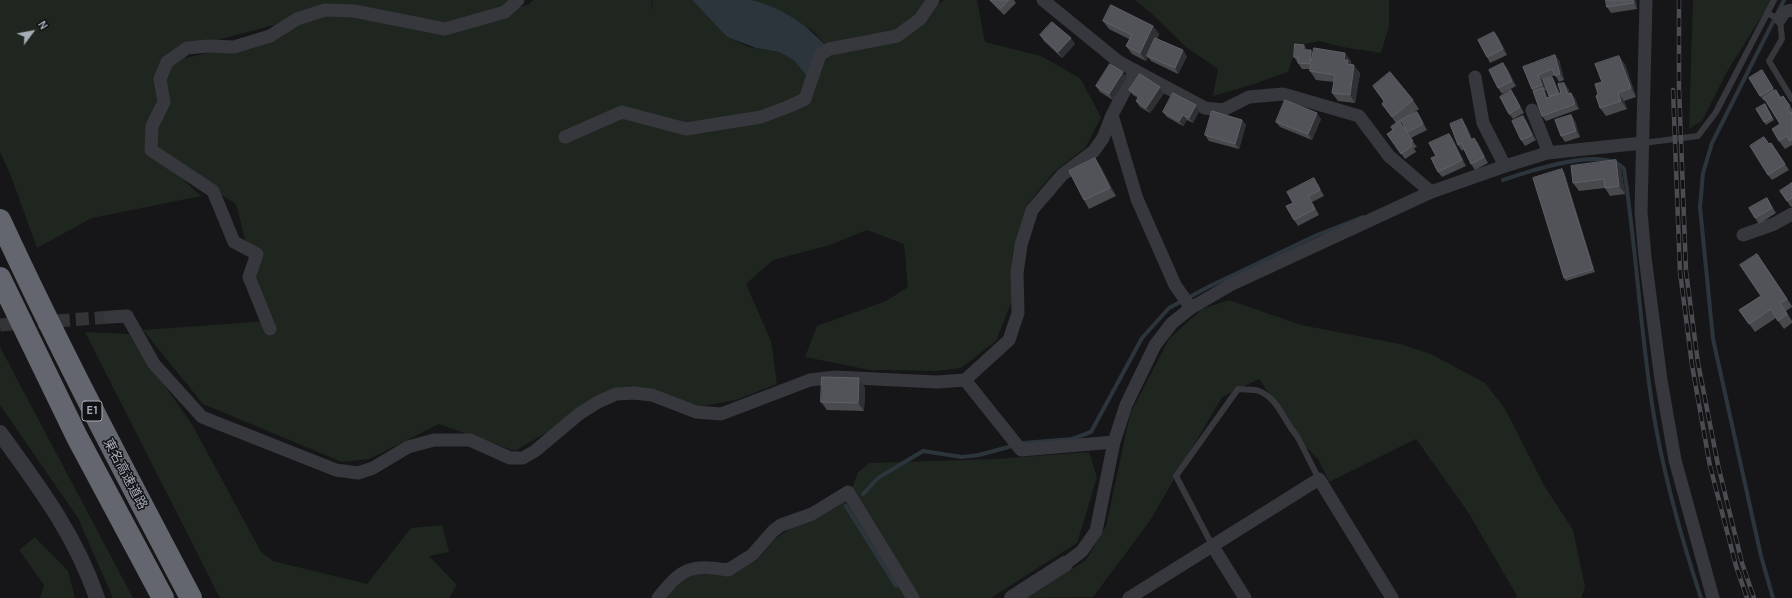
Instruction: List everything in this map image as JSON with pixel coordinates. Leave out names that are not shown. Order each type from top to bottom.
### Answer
[{"type":"highway","name":"東名高速道路","points":[[0,220],[25,276],[100,427],[191,598]]},
{"type":"highway","name":"東名高速道路","points":[[0,278],[78,437],[163,598]]},
{"type":"street","points":[[270,329],[250,277],[257,254],[234,242],[213,191],[150,150],[152,126],[164,102],[160,80],[167,62],[187,48],[209,46],[234,47],[270,36],[297,19],[324,10],[354,11],[445,29],[505,12],[518,0]]},
{"type":"street","points":[[565,137],[622,112],[686,129],[761,117],[783,109],[804,99],[820,55],[829,49],[897,36],[920,19],[933,0]]},
{"type":"street","points":[[1044,0],[1119,62],[1205,108],[1223,110],[1249,97],[1283,94],[1359,116],[1389,156],[1427,189]]},
{"type":"street","points":[[1646,0],[1641,212],[1661,380],[1676,460],[1713,598]]},
{"type":"street","points":[[1774,17],[1792,10]]},
{"type":"street","points":[[110,317],[127,316],[154,364],[202,417],[336,470],[358,473],[373,468],[408,446],[434,440],[470,440],[510,458],[523,458],[535,451],[579,414],[598,402],[616,394],[634,393],[652,395],[696,412],[721,414],[810,380],[835,377],[937,382],[965,380],[1009,340],[1018,313],[1017,273],[1021,245],[1032,210],[1062,175],[1094,150],[1103,138],[1112,115],[1135,71]]},
{"type":"street","points":[[1475,77],[1483,123],[1505,166]]},
{"type":"street","points":[[1532,110],[1549,153]]},
{"type":"street","points":[[1112,115],[1137,199],[1175,285],[1191,307]]},
{"type":"street","points":[[1012,598],[1065,564],[1082,551],[1096,531],[1114,442],[1126,405],[1155,345],[1172,324],[1191,307],[1232,284],[1427,189],[1549,153],[1642,143]]},
{"type":"street","points":[[1743,236],[1774,224],[1792,214]]},
{"type":"street","points":[[965,380],[1021,450],[1114,442]]},
{"type":"street","points":[[0,433],[53,506],[81,555],[97,598]]},
{"type":"street","points":[[1129,598],[1318,479],[1392,598]]},
{"type":"street","points":[[658,598],[673,579],[691,569],[705,566],[728,570],[752,555],[773,531],[782,525],[812,514],[848,492],[913,598]]},
{"type":"street","points":[[1212,545],[1245,598]]},
{"type":"lane","points":[[1774,0],[1774,17],[1782,40],[1769,61],[1792,99]]},
{"type":"lane","points":[[1642,143],[1698,136],[1716,112],[1774,17]]},
{"type":"lane","points":[[1212,545],[1176,476],[1238,389],[1259,391],[1275,402],[1292,430],[1298,436],[1318,479]]},
{"type":"shaded area","points":[[0,0],[518,0],[506,12],[529,4],[533,0],[651,0],[654,13],[652,0],[692,0],[727,37],[749,47],[779,52],[795,60],[811,80],[829,49],[812,30],[747,0],[933,0],[920,19],[944,0],[977,0],[985,42],[1041,56],[1080,78],[1101,117],[1086,147],[1054,172],[1026,206],[1013,252],[1013,298],[996,341],[961,368],[937,371],[870,370],[805,357],[817,326],[886,301],[908,287],[904,244],[867,230],[830,245],[773,260],[746,284],[771,341],[777,384],[736,400],[696,407],[645,388],[621,387],[586,403],[556,427],[515,451],[439,424],[369,459],[342,462],[203,404],[143,330],[267,321],[236,204],[153,152],[201,196],[92,218],[37,248],[11,176],[0,152]],"holes":[[[297,19],[234,47],[181,59],[187,48]]]},
{"type":"shaded area","points":[[692,0],[750,0],[771,6],[791,16],[825,45],[811,81],[794,60],[779,52],[756,48],[727,37]]},
{"type":"shaded area","points":[[1135,0],[1389,0],[1389,26],[1381,53],[1342,47],[1319,41],[1297,46],[1288,72],[1213,96],[1218,69],[1186,47],[1152,14]]},
{"type":"shaded area","points":[[1693,0],[1772,0],[1728,70],[1702,121],[1689,129]]},
{"type":"shaded area","points":[[1229,300],[1301,325],[1400,344],[1431,354],[1485,383],[1505,409],[1545,487],[1573,530],[1585,587],[1581,598],[1514,598],[1517,596],[1468,512],[1416,439],[1329,482],[1318,459],[1303,444],[1259,379],[1222,397],[1149,522],[1093,597],[1027,598],[1086,560],[1106,526],[1130,414],[1169,339],[1202,309]]},
{"type":"shaded area","points":[[85,332],[129,334],[193,426],[261,552],[273,561],[367,584],[411,528],[442,525],[449,552],[429,556],[457,585],[449,598],[220,598]]},
{"type":"shaded area","points":[[0,347],[133,598],[113,598],[78,518],[0,405]]},
{"type":"shaded area","points":[[1089,452],[1097,477],[1077,543],[991,598],[667,598],[673,586],[693,575],[730,574],[756,561],[775,539],[796,524],[850,493],[858,472],[870,463],[996,459]]},
{"type":"shaded area","points":[[35,537],[68,571],[75,598],[40,598],[44,585],[19,550]]},
{"type":"building","points":[[991,0],[1009,0],[1000,9]]},
{"type":"building","points":[[1606,0],[1633,0],[1634,3],[1607,7]]},
{"type":"building","points":[[1111,5],[1153,26],[1140,53],[1126,46],[1132,35],[1103,21]]},
{"type":"building","points":[[1052,22],[1071,38],[1058,52],[1040,35]]},
{"type":"building","points":[[1494,32],[1503,49],[1487,57],[1478,40]]},
{"type":"building","points":[[1155,38],[1183,50],[1175,68],[1147,56]]},
{"type":"building","points":[[1295,44],[1304,45],[1304,50],[1311,50],[1310,64],[1298,63],[1298,57],[1294,57]]},
{"type":"building","points":[[1314,48],[1345,53],[1344,60],[1348,60],[1347,64],[1354,65],[1350,95],[1332,93],[1335,75],[1310,71]]},
{"type":"building","points":[[1555,55],[1560,74],[1555,76],[1552,69],[1538,75],[1542,85],[1532,89],[1523,67]]},
{"type":"building","points":[[1619,56],[1631,88],[1618,93],[1621,101],[1600,108],[1596,96],[1598,94],[1595,84],[1602,82],[1595,64]]},
{"type":"building","points":[[1503,63],[1512,81],[1498,88],[1489,70]]},
{"type":"building","points":[[1110,64],[1123,72],[1109,94],[1096,86]]},
{"type":"building","points":[[1762,70],[1773,88],[1760,96],[1749,78]]},
{"type":"building","points":[[1390,72],[1413,100],[1392,117],[1382,104],[1384,101],[1373,86]]},
{"type":"building","points":[[1140,74],[1160,87],[1146,108],[1136,101],[1139,96],[1129,90]]},
{"type":"building","points":[[1552,77],[1558,93],[1549,96],[1543,80]]},
{"type":"building","points":[[1564,83],[1568,94],[1571,93],[1575,104],[1542,116],[1533,91],[1543,88],[1546,98],[1561,93],[1558,84]]},
{"type":"building","points":[[1511,90],[1520,107],[1509,114],[1500,97]]},
{"type":"building","points":[[1776,90],[1780,98],[1783,96],[1790,106],[1787,108],[1790,113],[1792,112],[1792,139],[1790,141],[1787,136],[1779,141],[1772,129],[1780,124],[1764,98]]},
{"type":"building","points":[[1173,93],[1196,105],[1189,118],[1183,115],[1179,121],[1163,112]]},
{"type":"building","points":[[1285,100],[1317,113],[1308,134],[1276,122]]},
{"type":"building","points":[[1765,104],[1772,118],[1764,122],[1756,109]]},
{"type":"building","points":[[1212,111],[1242,120],[1235,144],[1205,135]]},
{"type":"building","points":[[1417,112],[1423,124],[1407,132],[1401,120]]},
{"type":"building","points":[[1571,115],[1576,131],[1561,136],[1555,120]]},
{"type":"building","points":[[1523,116],[1532,135],[1521,140],[1512,121]]},
{"type":"building","points":[[1462,119],[1471,140],[1474,138],[1484,157],[1471,164],[1461,143],[1458,145],[1450,124]]},
{"type":"building","points":[[1399,121],[1413,141],[1410,143],[1412,146],[1401,154],[1387,134],[1393,130],[1391,127]]},
{"type":"building","points":[[1449,134],[1462,160],[1438,172],[1431,158],[1436,156],[1429,143]]},
{"type":"building","points":[[1764,137],[1769,144],[1771,143],[1785,164],[1768,175],[1750,146]]},
{"type":"building","points":[[1095,158],[1110,188],[1084,200],[1069,171]]},
{"type":"building","points":[[1616,160],[1619,186],[1605,188],[1604,179],[1573,183],[1571,166]]},
{"type":"building","points":[[1562,169],[1593,269],[1564,278],[1533,178]]},
{"type":"building","points":[[1314,178],[1320,190],[1308,196],[1315,209],[1294,220],[1286,206],[1293,203],[1287,192]]},
{"type":"building","points":[[1792,183],[1792,198],[1787,201],[1780,191]]},
{"type":"building","points":[[1767,198],[1772,208],[1755,218],[1749,208]]},
{"type":"building","points":[[1757,254],[1787,299],[1780,303],[1787,314],[1778,321],[1771,309],[1749,324],[1739,310],[1761,296],[1740,265]]},
{"type":"building","points":[[822,377],[859,378],[858,403],[821,402]]},
{"type":"waterway","points":[[1773,598],[1761,556],[1713,339],[1700,207],[1703,173],[1712,143],[1784,0]]},
{"type":"waterway","points":[[1503,180],[1547,166],[1584,160],[1600,159],[1614,162],[1624,169],[1648,375],[1656,429],[1672,502],[1701,598]]},
{"type":"waterway","points":[[863,494],[878,478],[923,451],[962,457],[979,455],[1023,443],[1072,439],[1091,432],[1142,338],[1169,308],[1210,286],[1317,235],[1363,217]]},
{"type":"waterway","points":[[846,506],[896,586]]},
{"type":"tunnel","points":[[0,325],[110,317]]},
{"type":"railway","points":[[1679,0],[1679,88],[1686,271],[1698,363],[1718,465],[1742,563],[1754,598]]},
{"type":"railway","points":[[1673,90],[1680,272],[1692,365],[1710,466],[1736,566],[1747,598]]}]
